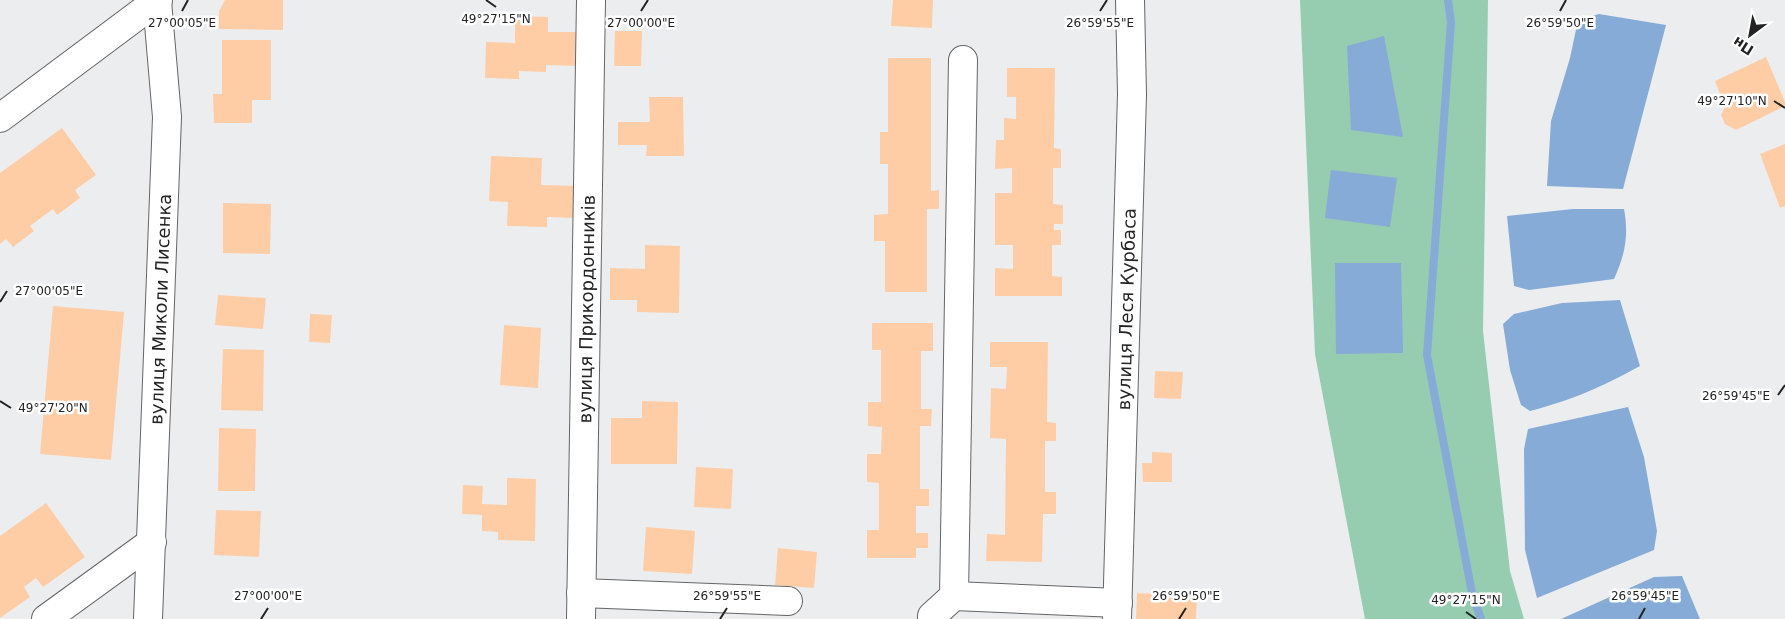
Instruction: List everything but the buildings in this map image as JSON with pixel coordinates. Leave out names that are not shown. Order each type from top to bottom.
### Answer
[{"type":"street","points":[[0,118],[157,0]]},
{"type":"street","name":"вулиця Миколи Лисенка","points":[[148,619],[167,117],[157,0]]},
{"type":"street","name":"вулиця Прикордонників","points":[[581,606],[591,0]]},
{"type":"street","name":"вулиця Леся Курбаса","points":[[1117,611],[1132,94],[1130,0]]},
{"type":"street","points":[[932,619],[932,616],[954,596],[963,60]]},
{"type":"street","points":[[46,619],[152,542]]},
{"type":"street","points":[[954,596],[1117,611]]},
{"type":"street","points":[[581,606],[788,601]]},
{"type":"green space","points":[[1300,0],[1488,0],[1483,331],[1510,571],[1524,619],[1365,619],[1315,354]]},
{"type":"water","points":[[1599,14],[1666,25],[1623,189],[1547,186],[1551,121],[1570,58],[1578,20]]},
{"type":"water","points":[[1384,36],[1403,137],[1351,130],[1347,46]]},
{"type":"water","points":[[1331,170],[1397,178],[1390,227],[1325,218]]},
{"type":"water","points":[[1573,209],[1624,209],[1625,245],[1614,279],[1529,290],[1514,286],[1507,216]]},
{"type":"water","points":[[1335,263],[1401,263],[1403,353],[1336,354]]},
{"type":"water","points":[[1620,300],[1640,366],[1600,387],[1560,402],[1530,411],[1521,405],[1510,370],[1503,324],[1514,314],[1562,303]]},
{"type":"water","points":[[1628,407],[1644,457],[1657,531],[1654,550],[1537,598],[1525,550],[1524,449],[1528,429]]},
{"type":"water","points":[[1682,576],[1700,619],[1561,619],[1654,577]]},
{"type":"waterway","points":[[1448,0],[1451,22],[1427,355],[1472,593],[1481,619]]}]
